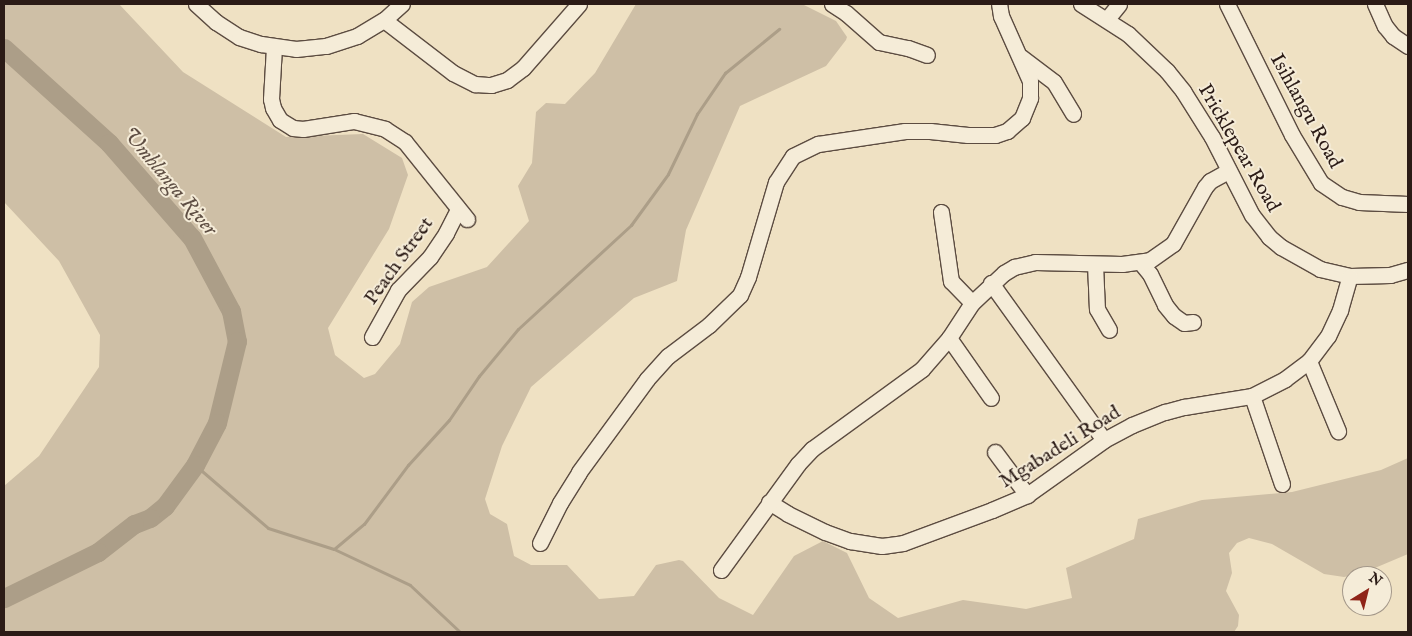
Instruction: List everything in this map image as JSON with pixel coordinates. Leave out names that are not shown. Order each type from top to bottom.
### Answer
[{"type":"street","points":[[196,4],[216,22],[239,37],[274,47],[296,48],[326,46],[357,36],[384,20],[402,4]]},
{"type":"street","points":[[384,20],[453,73],[475,84],[491,85],[507,80],[523,68],[580,4]]},
{"type":"street","points":[[832,4],[846,13],[879,42],[920,51],[928,55]]},
{"type":"street","points":[[540,543],[560,503],[579,472],[646,379],[668,356],[716,320],[740,296],[748,277],[776,182],[793,156],[818,144],[905,131],[930,130],[984,136],[1002,134],[1022,118],[1030,98],[1030,81],[1021,57],[1005,26],[998,4]]},
{"type":"street","name":"Pricklepear Road","points":[[1081,4],[1107,19],[1145,49],[1183,91],[1198,112],[1252,215],[1269,237],[1306,263],[1320,269],[1350,276],[1369,277],[1408,270]]},
{"type":"street","points":[[1107,19],[1119,4]]},
{"type":"street","name":"Isihlangu Road","points":[[1227,4],[1292,135],[1321,183],[1342,197],[1359,202],[1408,204]]},
{"type":"street","points":[[1375,4],[1385,26],[1393,36],[1408,46]]},
{"type":"street","name":"Peach Street","points":[[274,47],[272,99],[273,108],[280,120],[293,128],[303,129],[354,121],[385,129],[405,142],[463,214],[446,233],[430,257],[398,290],[372,338]]},
{"type":"street","points":[[1021,57],[1054,82],[1073,114]]},
{"type":"street","points":[[721,570],[769,502],[812,449],[922,369],[949,338],[972,303],[991,283],[1004,273],[1024,264],[1050,262],[1094,264],[1141,263],[1159,256],[1173,244],[1204,186],[1228,171]]},
{"type":"street","points":[[942,212],[951,281],[972,303]]},
{"type":"street","points":[[1141,263],[1150,274],[1165,306],[1184,323],[1193,322]]},
{"type":"street","points":[[1094,264],[1097,309],[1109,330]]},
{"type":"street","name":"Mgabadeli Road","points":[[769,502],[788,514],[825,532],[850,541],[882,546],[903,543],[1027,496],[1104,440],[1165,412],[1252,396],[1272,388],[1309,361],[1333,327],[1350,276]]},
{"type":"street","points":[[991,283],[1104,440]]},
{"type":"street","points":[[949,338],[991,398]]},
{"type":"street","points":[[1309,361],[1338,431]]},
{"type":"street","points":[[1252,396],[1282,484]]},
{"type":"street","points":[[995,452],[1027,496]]},
{"type":"shaded area","points":[[4,4],[119,4],[183,72],[286,137],[363,134],[402,158],[408,175],[389,229],[328,328],[335,355],[364,378],[375,374],[400,344],[412,302],[429,287],[487,267],[529,221],[518,186],[532,163],[536,112],[546,103],[565,104],[595,73],[636,4],[802,4],[836,21],[847,37],[846,40],[826,66],[740,106],[686,230],[677,281],[634,298],[531,387],[502,446],[485,499],[490,514],[507,524],[514,556],[531,565],[567,565],[599,599],[634,596],[656,565],[679,560],[683,561],[719,598],[753,615],[794,556],[823,541],[847,553],[869,598],[898,618],[963,600],[1026,609],[1072,598],[1066,568],[1134,539],[1138,519],[1202,500],[1292,492],[1381,470],[1408,458],[1408,554],[1380,566],[1342,566],[1342,577],[1324,574],[1272,544],[1249,538],[1237,543],[1229,553],[1232,573],[1226,591],[1239,615],[1238,626],[1234,632],[4,632],[4,486],[39,456],[99,367],[100,335],[59,261],[4,202]]},
{"type":"waterway","points":[[334,549],[364,524],[408,465],[449,420],[479,376],[518,329],[631,225],[668,174],[697,114],[725,73],[779,29]]},
{"type":"waterway","name":"Umhlanga River","points":[[4,48],[109,143],[192,238],[231,311],[237,341],[217,423],[195,465],[165,506],[150,518],[134,524],[98,552],[4,598]]},
{"type":"waterway","points":[[195,465],[268,528],[334,549],[410,585],[460,632]]}]
